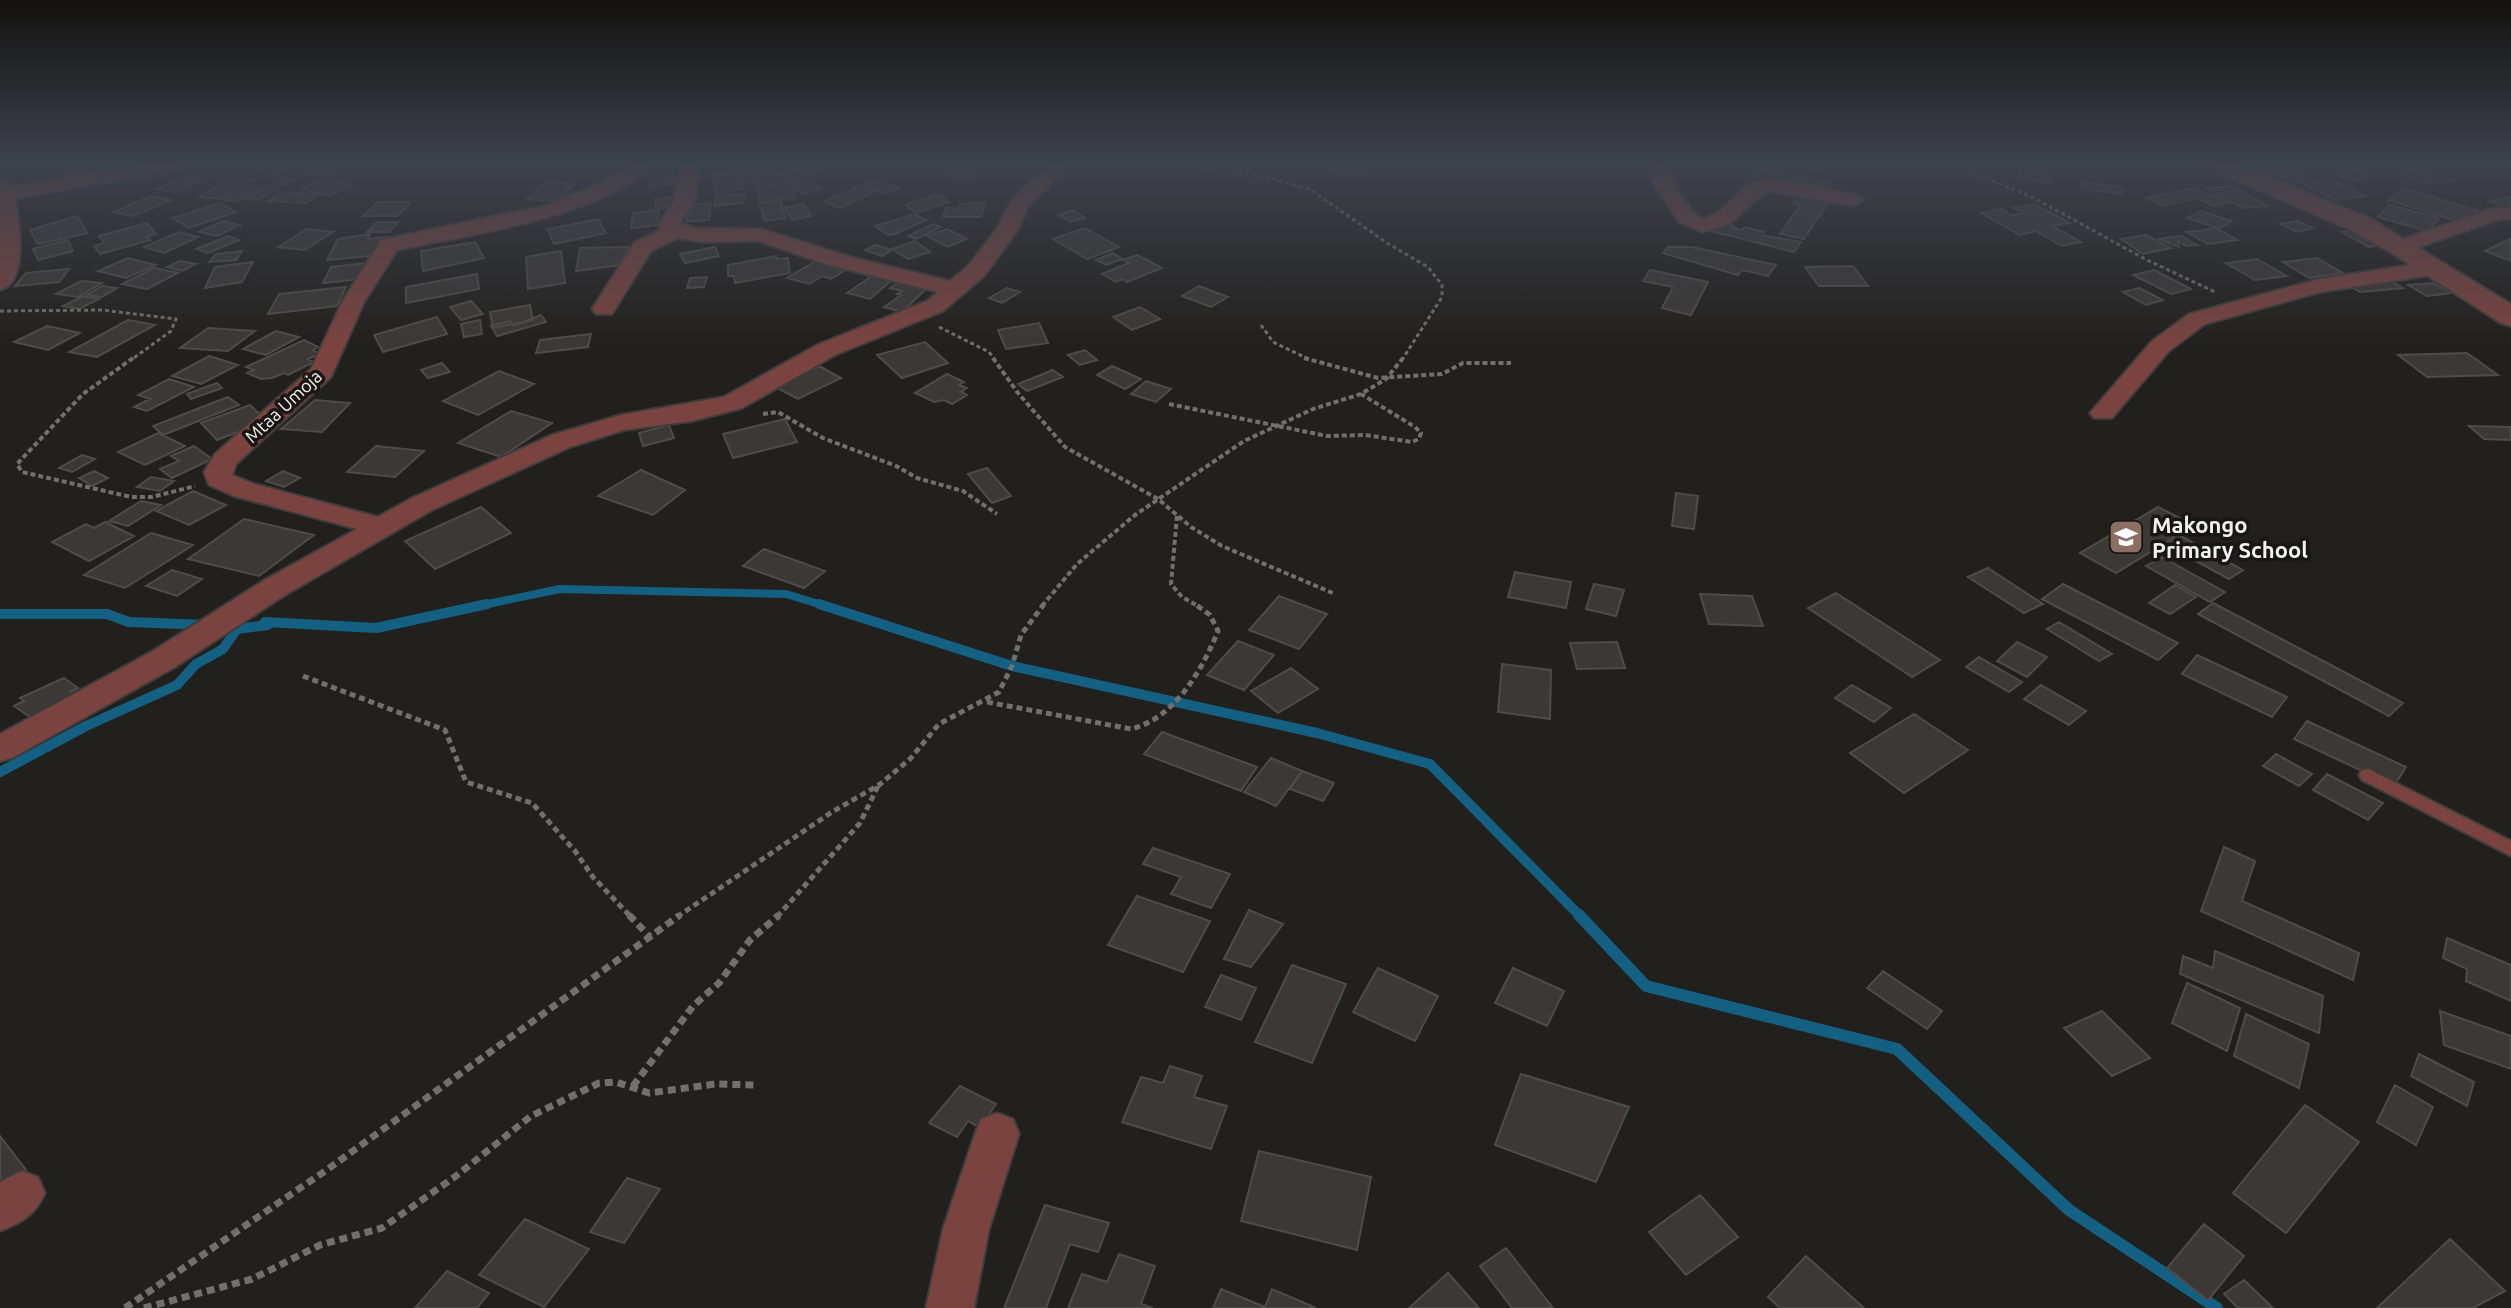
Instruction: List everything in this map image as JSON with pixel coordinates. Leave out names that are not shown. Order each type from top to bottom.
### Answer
[{"type":"street","points":[[2,273],[11,253],[7,225]]},
{"type":"street","name":"Mtaa Umoja","points":[[219,479],[218,472],[225,460],[322,372],[353,302],[389,245],[484,225]]},
{"type":"street","points":[[668,225],[707,237],[759,235],[782,240],[813,254],[954,289]]},
{"type":"street","points":[[0,749],[164,659],[274,588],[422,504],[561,441],[621,423],[692,413],[733,403],[826,350],[917,316],[935,306],[976,271],[1009,225]]},
{"type":"street","points":[[2362,225],[2511,317]]},
{"type":"street","points":[[2402,247],[2464,225]]},
{"type":"street","points":[[604,309],[643,247],[677,230]]},
{"type":"street","points":[[2103,413],[2138,375],[2160,345],[2183,326],[2241,305],[2318,283],[2436,268]]},
{"type":"street","points":[[219,479],[244,490],[382,527]]},
{"type":"street","points":[[950,1308],[966,1229],[997,1134]]},
{"type":"lane","points":[[2368,775],[2511,849]]},
{"type":"path","points":[[125,1308],[328,1169],[789,840],[879,785],[910,759],[939,724],[986,701],[1006,682],[1021,635],[1077,564],[1106,538],[1201,467],[1274,425],[1361,394],[1386,379],[1414,345],[1442,297],[1442,285],[1428,267],[1361,225]]},
{"type":"path","points":[[2083,225],[2241,305]]},
{"type":"path","points":[[0,311],[102,310],[176,319],[171,331],[83,394],[17,464],[22,472],[131,497],[152,497],[219,479]]},
{"type":"path","points":[[917,316],[989,352],[1018,393],[1065,447],[1158,499],[1177,516],[1222,546],[1335,594]]},
{"type":"path","points":[[1261,325],[1273,342],[1304,358],[1386,379],[1442,374],[1463,363],[1511,363]]},
{"type":"path","points":[[1169,404],[1327,436],[1365,435],[1412,442],[1419,439],[1421,433],[1415,426],[1361,394]]},
{"type":"path","points":[[753,417],[778,412],[823,438],[896,466],[917,478],[963,491],[997,514]]},
{"type":"path","points":[[986,701],[1131,729],[1142,729],[1153,722],[1192,680],[1211,653],[1218,631],[1211,614],[1180,596],[1171,584],[1177,516]]},
{"type":"path","points":[[303,676],[445,730],[466,782],[532,803],[575,851],[593,877],[650,937]]},
{"type":"path","points":[[633,1086],[693,1006],[719,983],[750,940],[788,908],[811,877],[860,823],[879,785]]},
{"type":"path","points":[[144,1308],[252,1279],[320,1245],[382,1228],[456,1176],[531,1116],[599,1083],[633,1086],[649,1093],[715,1084],[758,1085]]},
{"type":"building","points":[[47,225],[82,225],[87,233],[38,244],[30,230]]},
{"type":"building","points":[[139,225],[149,225],[156,234],[147,237],[150,240],[100,254],[94,246],[104,243],[99,236]]},
{"type":"building","points":[[214,225],[240,225],[217,236],[199,232]]},
{"type":"building","points":[[374,225],[395,225],[389,232],[367,232]]},
{"type":"building","points":[[568,225],[601,225],[606,233],[554,244],[548,229]]},
{"type":"building","points":[[878,225],[915,225],[888,235],[875,226]]},
{"type":"building","points":[[931,225],[941,227],[916,239],[908,236]]},
{"type":"building","points":[[1716,225],[1733,225],[1731,227],[1742,230],[1744,227],[1764,232],[1762,235],[1801,242],[1794,252],[1711,231]]},
{"type":"building","points":[[1786,225],[1813,225],[1804,239],[1780,234]]},
{"type":"building","points":[[2002,225],[2058,225],[2052,226],[2081,242],[2062,246],[2036,231],[2020,235]]},
{"type":"building","points":[[2283,225],[2313,228],[2297,232]]},
{"type":"building","points":[[2407,225],[2433,225],[2428,231]]},
{"type":"building","points":[[1085,228],[1119,247],[1087,259],[1053,239]]},
{"type":"building","points":[[2216,228],[2237,240],[2208,244],[2187,232]]},
{"type":"building","points":[[307,229],[333,232],[305,250],[278,247]]},
{"type":"building","points":[[947,229],[967,239],[947,247],[927,236]]},
{"type":"building","points":[[2355,230],[2383,245],[2369,247],[2342,232]]},
{"type":"building","points":[[179,232],[198,237],[164,253],[144,247]]},
{"type":"building","points":[[370,234],[368,239],[386,237],[378,255],[327,260],[338,239]]},
{"type":"building","points":[[2145,235],[2171,248],[2143,254],[2121,239]]},
{"type":"building","points":[[228,236],[239,240],[208,253],[196,249]]},
{"type":"building","points":[[2181,236],[2197,245],[2186,246],[2178,241],[2179,247],[2158,239]]},
{"type":"building","points":[[2510,239],[2511,261],[2485,251]]},
{"type":"building","points":[[68,240],[73,251],[38,260],[33,249]]},
{"type":"building","points":[[915,241],[930,252],[908,259],[892,249]]},
{"type":"building","points":[[475,242],[484,258],[423,271],[421,251]]},
{"type":"building","points":[[875,245],[892,250],[882,256],[865,250]]},
{"type":"building","points":[[629,247],[620,265],[576,271],[580,248]]},
{"type":"building","points":[[715,247],[719,256],[685,263],[680,254]]},
{"type":"building","points":[[1668,247],[1692,247],[1776,265],[1768,276],[1742,270],[1738,275],[1663,253]]},
{"type":"building","points":[[242,251],[236,260],[209,262],[216,254]]},
{"type":"building","points":[[561,251],[565,283],[528,289],[526,257]]},
{"type":"building","points":[[1113,253],[1122,259],[1106,265],[1096,260]]},
{"type":"building","points":[[1137,255],[1162,268],[1127,282],[1123,279],[1116,282],[1102,274],[1129,263],[1123,260]]},
{"type":"building","points":[[776,256],[777,259],[788,258],[790,273],[735,283],[734,276],[728,276],[728,265]]},
{"type":"building","points":[[128,258],[156,265],[126,278],[98,271]]},
{"type":"building","points":[[2317,258],[2343,273],[2309,278],[2283,262]]},
{"type":"building","points":[[2257,259],[2287,276],[2255,280],[2226,263]]},
{"type":"building","points":[[180,261],[196,264],[182,271],[167,267]]},
{"type":"building","points":[[816,261],[844,271],[831,279],[823,276],[809,284],[787,278]]},
{"type":"building","points":[[253,262],[242,282],[205,288],[215,267]]},
{"type":"building","points":[[367,263],[360,279],[323,283],[331,267]]},
{"type":"building","points":[[1853,266],[1868,286],[1819,286],[1805,267]]},
{"type":"building","points":[[154,268],[178,273],[147,289],[122,284]]},
{"type":"building","points":[[69,269],[59,282],[15,286],[26,273]]},
{"type":"building","points":[[1650,270],[1708,282],[1691,315],[1662,308],[1673,287],[1643,281]]},
{"type":"building","points":[[2154,270],[2191,289],[2171,294],[2133,275]]},
{"type":"building","points":[[876,273],[894,278],[870,299],[847,293]]},
{"type":"building","points":[[477,274],[479,289],[406,303],[406,287]]},
{"type":"building","points":[[707,277],[704,287],[687,288],[690,278]]},
{"type":"building","points":[[2384,277],[2403,288],[2360,292],[2342,281]]},
{"type":"building","points":[[81,281],[102,283],[78,297],[56,294]]},
{"type":"building","points":[[899,282],[927,288],[902,312],[884,307],[901,295],[897,294],[902,291],[890,288]]},
{"type":"building","points":[[2433,283],[2453,293],[2427,296],[2408,285]]},
{"type":"building","points":[[102,286],[117,288],[102,297],[87,295]]},
{"type":"building","points":[[1199,286],[1228,297],[1211,307],[1182,296]]},
{"type":"building","points":[[346,287],[337,306],[268,314],[279,294]]},
{"type":"building","points":[[1007,288],[1020,292],[1002,303],[989,298]]},
{"type":"building","points":[[2139,288],[2163,300],[2146,305],[2123,292]]},
{"type":"building","points":[[83,296],[99,299],[79,309],[63,306]]},
{"type":"building","points":[[471,301],[483,314],[461,320],[450,307]]},
{"type":"building","points":[[530,305],[533,320],[493,328],[490,312]]},
{"type":"building","points":[[1140,307],[1160,319],[1132,330],[1113,317]]},
{"type":"building","points":[[541,315],[546,322],[497,336],[491,326],[510,321],[514,326]]},
{"type":"building","points":[[437,317],[447,334],[383,352],[374,335]]},
{"type":"building","points":[[128,320],[155,325],[97,357],[69,352]]},
{"type":"building","points":[[480,320],[482,334],[464,337],[461,324]]},
{"type":"building","points":[[1039,323],[1048,343],[1006,349],[998,330]]},
{"type":"building","points":[[47,326],[80,333],[48,350],[14,342]]},
{"type":"building","points":[[208,328],[255,331],[228,351],[180,348]]},
{"type":"building","points":[[276,331],[299,337],[266,355],[243,349]]},
{"type":"building","points":[[591,334],[588,347],[536,353],[540,340]]},
{"type":"building","points":[[304,340],[318,347],[313,350],[319,354],[308,359],[314,362],[288,375],[284,373],[272,378],[261,379],[247,373],[254,370],[246,367]]},
{"type":"building","points":[[925,342],[948,363],[902,378],[877,355]]},
{"type":"building","points":[[1085,350],[1097,360],[1080,365],[1068,355]]},
{"type":"building","points":[[2467,353],[2498,375],[2427,377],[2398,355]]},
{"type":"building","points":[[209,356],[238,365],[201,384],[172,376]]},
{"type":"building","points":[[442,363],[450,372],[428,378],[421,370]]},
{"type":"building","points":[[819,366],[841,378],[798,399],[775,387]]},
{"type":"building","points":[[1112,366],[1141,379],[1125,389],[1097,375]]},
{"type":"building","points":[[1053,370],[1063,377],[1027,391],[1018,384]]},
{"type":"building","points":[[499,371],[534,384],[478,415],[443,401]]},
{"type":"building","points":[[947,374],[964,382],[959,385],[967,388],[961,392],[967,395],[952,404],[944,400],[934,402],[915,393]]},
{"type":"building","points":[[169,379],[194,387],[147,411],[134,407],[150,399],[138,395]]},
{"type":"building","points":[[1146,381],[1171,389],[1156,402],[1131,394]]},
{"type":"building","points":[[217,383],[222,388],[191,399],[187,394]]},
{"type":"building","points":[[228,397],[239,405],[163,435],[153,426]]},
{"type":"building","points":[[315,400],[350,403],[322,432],[281,429]]},
{"type":"building","points":[[250,405],[267,421],[217,440],[201,423]]},
{"type":"building","points":[[511,411],[552,423],[501,457],[458,443]]},
{"type":"building","points":[[785,419],[797,442],[733,458],[723,434]]},
{"type":"building","points":[[669,425],[674,438],[643,446],[639,433]]},
{"type":"building","points":[[2469,426],[2511,427],[2511,440],[2484,439]]},
{"type":"building","points":[[158,433],[185,446],[145,465],[118,452]]},
{"type":"building","points":[[194,446],[212,459],[172,478],[160,469],[179,461],[171,456]]},
{"type":"building","points":[[376,446],[424,451],[395,477],[347,472]]},
{"type":"building","points":[[82,455],[95,459],[72,472],[59,468]]},
{"type":"building","points":[[987,468],[1011,496],[992,503],[968,474]]},
{"type":"building","points":[[641,470],[685,490],[653,515],[598,496]]},
{"type":"building","points":[[94,471],[108,478],[92,486],[79,478]]},
{"type":"building","points":[[283,471],[300,478],[284,487],[266,481]]},
{"type":"building","points":[[151,477],[174,481],[160,491],[137,487]]},
{"type":"building","points":[[193,491],[226,505],[189,525],[156,511]]},
{"type":"building","points":[[1676,493],[1698,496],[1694,529],[1672,526]]},
{"type":"building","points":[[141,501],[161,505],[128,526],[109,521]]},
{"type":"building","points":[[481,507],[511,533],[435,569],[405,541]]},
{"type":"building","points":[[2158,507],[2194,525],[2116,573],[2080,553]]},
{"type":"building","points":[[244,519],[314,535],[259,576],[188,559]]},
{"type":"building","points":[[105,522],[134,536],[89,561],[52,542],[86,524],[94,528]]},
{"type":"building","points":[[151,533],[193,545],[125,588],[84,575]]},
{"type":"building","points":[[2181,536],[2243,570],[2229,579],[2166,545]]},
{"type":"building","points":[[764,549],[825,571],[804,588],[743,566]]},
{"type":"building","points":[[2162,557],[2225,592],[2210,602],[2146,566]]},
{"type":"building","points":[[1988,568],[2043,604],[2024,613],[1968,577]]},
{"type":"building","points":[[172,570],[202,579],[177,596],[146,586]]},
{"type":"building","points":[[1515,572],[1571,582],[1566,608],[1508,597]]},
{"type":"building","points":[[1594,584],[1624,590],[1616,616],[1586,609]]},
{"type":"building","points":[[2063,584],[2178,643],[2158,660],[2042,599]]},
{"type":"building","points":[[2063,584],[2178,643],[2158,660],[2042,599]]},
{"type":"building","points":[[2175,585],[2196,597],[2170,614],[2149,603]]},
{"type":"building","points":[[1836,593],[1940,660],[1912,677],[1808,608]]},
{"type":"building","points":[[1700,594],[1752,596],[1763,626],[1709,624]]},
{"type":"building","points":[[1279,596],[1327,614],[1299,649],[1249,630]]},
{"type":"building","points":[[2213,603],[2403,703],[2389,716],[2198,614]]},
{"type":"building","points":[[2059,622],[2112,654],[2099,661],[2047,629]]},
{"type":"building","points":[[1238,641],[1274,655],[1244,690],[1207,675]]},
{"type":"building","points":[[1617,642],[1625,668],[1577,669],[1570,643]]},
{"type":"building","points":[[2017,642],[2047,657],[2027,677],[1997,661]]},
{"type":"building","points":[[2197,655],[2287,697],[2272,717],[2182,674]]},
{"type":"building","points":[[1979,657],[2022,682],[2009,692],[1966,667]]},
{"type":"building","points":[[1502,664],[1551,670],[1550,719],[1498,712]]},
{"type":"building","points":[[1291,668],[1318,689],[1278,713],[1251,691]]},
{"type":"building","points":[[64,678],[78,688],[70,692],[75,696],[33,719],[14,706],[24,701],[20,698]]},
{"type":"building","points":[[1852,685],[1891,708],[1874,722],[1835,698]]},
{"type":"building","points":[[2041,685],[2086,711],[2069,725],[2024,699]]},
{"type":"building","points":[[1914,714],[1968,750],[1904,793],[1850,753]]},
{"type":"building","points":[[2307,721],[2406,767],[2394,786],[2294,739]]},
{"type":"building","points":[[1162,732],[1257,767],[1241,791],[1144,754]]},
{"type":"building","points":[[2276,754],[2312,774],[2299,786],[2263,766]]},
{"type":"building","points":[[1271,758],[1302,771],[1276,806],[1244,792]]},
{"type":"building","points":[[1302,771],[1334,783],[1323,801],[1290,789]]},
{"type":"building","points":[[2327,774],[2383,803],[2368,820],[2313,790]]},
{"type":"building","points":[[2224,847],[2255,861],[2242,901],[2359,953],[2353,980],[2201,911]]},
{"type":"building","points":[[1153,848],[1230,874],[1211,908],[1171,894],[1181,877],[1143,864]]},
{"type":"building","points":[[1137,896],[1210,921],[1183,972],[1108,945]]},
{"type":"building","points":[[1249,910],[1283,924],[1251,967],[1224,959]]},
{"type":"building","points":[[2447,938],[2511,965],[2511,1001],[2466,981],[2467,969],[2443,958]]},
{"type":"building","points":[[2215,951],[2323,996],[2319,1033],[2180,974],[2183,956],[2213,968]]},
{"type":"building","points":[[1292,965],[1346,984],[1312,1063],[1255,1042]]},
{"type":"building","points":[[1378,968],[1438,996],[1415,1041],[1353,1012]]},
{"type":"building","points":[[1513,968],[1564,991],[1547,1026],[1495,1003]]},
{"type":"building","points":[[1883,971],[1942,1011],[1927,1029],[1867,988]]},
{"type":"building","points":[[1221,975],[1256,988],[1241,1020],[1205,1007]]},
{"type":"building","points":[[2187,983],[2240,1008],[2227,1051],[2172,1023]]},
{"type":"building","points":[[2102,1011],[2150,1058],[2112,1076],[2064,1028]]},
{"type":"building","points":[[2440,1011],[2511,1036],[2511,1069],[2444,1045]]},
{"type":"building","points":[[2246,1014],[2309,1044],[2299,1088],[2234,1056]]},
{"type":"building","points":[[2419,1054],[2474,1082],[2467,1106],[2411,1076]]},
{"type":"building","points":[[1170,1066],[1202,1076],[1194,1097],[1227,1106],[1211,1149],[1122,1122],[1141,1077],[1163,1083]]},
{"type":"building","points":[[1521,1074],[1629,1107],[1596,1182],[1495,1145]]},
{"type":"building","points":[[2395,1085],[2433,1107],[2416,1145],[2377,1122]]},
{"type":"building","points":[[960,1086],[996,1104],[980,1128],[968,1121],[957,1137],[929,1123]]},
{"type":"building","points":[[2305,1105],[2359,1142],[2286,1233],[2233,1193]]},
{"type":"building","points":[[0,1136],[30,1175],[0,1196]]},
{"type":"building","points":[[1259,1151],[1371,1177],[1357,1250],[1241,1221]]},
{"type":"building","points":[[627,1178],[660,1189],[624,1243],[590,1232]]},
{"type":"building","points":[[1700,1195],[1738,1237],[1686,1275],[1649,1232]]},
{"type":"building","points":[[1045,1205],[1109,1223],[1098,1252],[1070,1244],[1046,1308],[1004,1308]]},
{"type":"building","points":[[525,1219],[589,1249],[544,1307],[479,1275]]},
{"type":"building","points":[[2204,1224],[2244,1256],[2208,1300],[2167,1268]]},
{"type":"building","points":[[2450,1239],[2505,1291],[2473,1308],[2377,1308]]},
{"type":"building","points":[[1506,1248],[1553,1308],[1512,1308],[1480,1266]]},
{"type":"building","points":[[1119,1254],[1155,1266],[1141,1304],[1153,1308],[1068,1308],[1082,1274],[1107,1282]]},
{"type":"building","points":[[1806,1256],[1864,1308],[1780,1308],[1768,1297]]},
{"type":"building","points":[[447,1271],[489,1293],[477,1308],[415,1308]]},
{"type":"building","points":[[1448,1273],[1479,1308],[1409,1308]]},
{"type":"building","points":[[2244,1280],[2273,1308],[2238,1308],[2224,1294]]},
{"type":"building","points":[[1221,1289],[1265,1307],[1272,1289],[1316,1308],[1213,1308]]},
{"type":"waterway","points":[[478,606],[560,589],[786,594],[825,606]]},
{"type":"waterway","points":[[265,622],[376,628],[487,604]]},
{"type":"waterway","points":[[819,604],[1012,666],[1317,733],[1430,764],[1581,917]]},
{"type":"waterway","points":[[0,614],[107,614],[129,622],[207,625]]},
{"type":"waterway","points":[[0,772],[86,726],[177,685],[196,664],[223,649],[237,629],[268,625]]},
{"type":"waterway","points":[[1579,915],[1646,986],[1897,1049],[2069,1210],[2217,1308]]},
{"type":"place","name":"Makongo Primary School","points":[[2126,537]]}]
